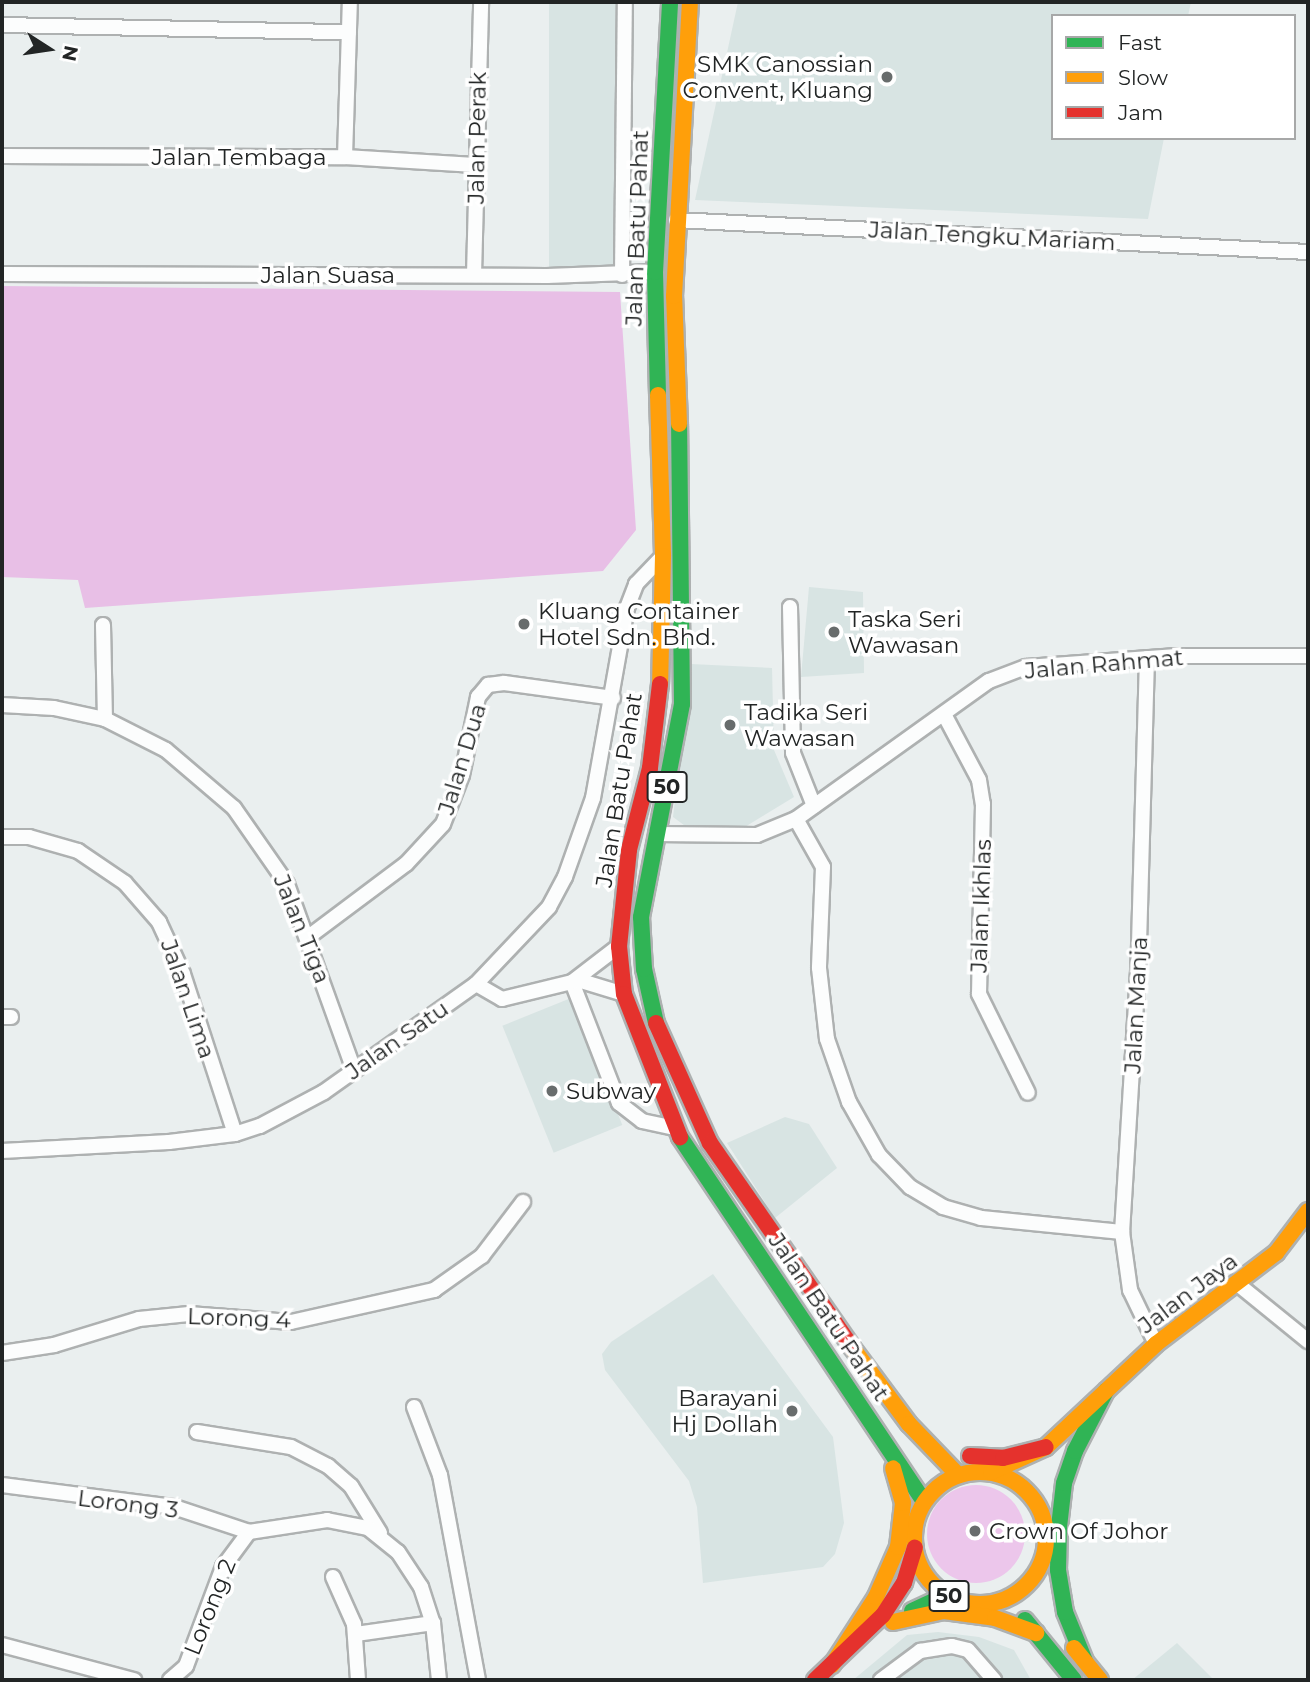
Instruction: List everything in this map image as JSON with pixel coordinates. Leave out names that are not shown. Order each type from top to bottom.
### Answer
[{"type":"main road","name":"Jalan Batu Pahat","points":[[670,2],[655,272],[663,556],[659,705],[650,768],[629,850],[619,946],[624,994],[674,1128],[925,1501]]},
{"type":"main road","name":"Jalan Batu Pahat","points":[[690,2],[676,220],[682,704],[641,917],[644,969],[658,1034],[680,1087],[710,1143],[807,1287],[909,1424],[958,1475]]},
{"type":"main road","name":"Jalan Jaya","points":[[991,1472],[1046,1447],[1156,1344],[1239,1285],[1276,1253],[1308,1211]]},
{"type":"main road","points":[[1085,1661],[1065,1612],[1058,1570],[1059,1527],[1075,1451],[1106,1391]]},
{"type":"main road","name":"Jalan Jaya","points":[[1046,1532],[1058,1473],[1090,1408]]},
{"type":"main road","points":[[909,1424],[939,1448],[958,1455],[1003,1458],[1046,1447]]},
{"type":"main road","points":[[832,1665],[876,1597],[898,1546],[903,1503],[899,1482],[875,1426]]},
{"type":"main road","points":[[925,1501],[958,1475],[991,1472]]},
{"type":"main road","name":"50","points":[[991,1472],[1012,1479],[1029,1492],[1041,1511],[1046,1532],[1044,1555],[1055,1619],[1100,1680]]},
{"type":"main road","name":"50","points":[[925,1501],[914,1532],[915,1548],[931,1583],[946,1595],[970,1603],[995,1603],[1019,1613],[1074,1680]]},
{"type":"main road","points":[[863,1639],[895,1599],[915,1548]]},
{"type":"main road","name":"50","points":[[995,1603],[1026,1586],[1044,1555]]},
{"type":"main road","points":[[815,1680],[863,1639],[946,1595]]},
{"type":"main road","points":[[894,1622],[944,1611],[995,1618],[1036,1633]]},
{"type":"street","points":[[345,158],[350,2]]},
{"type":"street","name":"Jalan Perak","points":[[474,275],[481,2]]},
{"type":"street","points":[[622,275],[625,2]]},
{"type":"street","points":[[2,25],[349,32]]},
{"type":"street","name":"Jalan Tembaga","points":[[2,156],[345,158],[475,165]]},
{"type":"street","name":"Jalan Tengku Mariam","points":[[676,220],[1308,252]]},
{"type":"street","name":"Jalan Suasa","points":[[2,274],[622,275],[655,272]]},
{"type":"street","name":"Jalan Satu","points":[[2,1151],[235,1135],[296,1108],[476,984],[549,907],[565,877],[593,797],[622,631],[636,584],[663,556]]},
{"type":"street","points":[[790,607],[790,730],[793,752],[814,806]]},
{"type":"street","points":[[103,625],[105,719]]},
{"type":"street","name":"Jalan Rahmat","points":[[656,834],[757,835],[796,819],[945,716],[989,681],[1027,667],[1147,658],[1308,656]]},
{"type":"street","name":"Jalan Manja","points":[[1147,658],[1138,971],[1122,1232],[1130,1290],[1156,1344]]},
{"type":"street","name":"Jalan Dua","points":[[307,938],[407,864],[443,824],[462,775],[478,697],[488,685],[504,682],[612,698]]},
{"type":"street","name":"Jalan Tiga","points":[[2,705],[54,708],[105,719],[166,750],[234,808],[287,884],[354,1070]]},
{"type":"street","name":"Jalan Ikhlas","points":[[945,716],[979,780],[983,804],[979,994],[1028,1093]]},
{"type":"street","points":[[796,819],[823,867],[820,981],[827,1039],[849,1102],[879,1155],[910,1187],[943,1207],[981,1218],[1122,1232]]},
{"type":"street","name":"Jalan Lima","points":[[2,837],[29,837],[78,851],[125,883],[159,922],[183,974],[235,1135]]},
{"type":"street","points":[[476,984],[502,999],[575,981],[619,946]]},
{"type":"street","points":[[575,981],[624,994]]},
{"type":"street","points":[[575,981],[619,1102],[642,1121],[674,1128]]},
{"type":"street","name":"Lorong 4","points":[[2,1353],[54,1346],[139,1319],[189,1314],[291,1322],[434,1290],[482,1256],[523,1202]]},
{"type":"street","points":[[1239,1285],[1308,1341]]},
{"type":"street","points":[[414,1407],[440,1475],[478,1680]]},
{"type":"street","points":[[197,1432],[291,1447],[328,1466],[351,1486],[384,1538],[421,1587],[433,1623],[439,1680]]},
{"type":"street","name":"Lorong 3","points":[[2,1485],[174,1507],[249,1532],[327,1520],[368,1528],[384,1538]]},
{"type":"street","name":"Lorong 2","points":[[170,1680],[186,1666],[223,1567],[249,1532]]},
{"type":"street","points":[[333,1577],[356,1634],[358,1680]]},
{"type":"street","points":[[356,1634],[433,1623]]},
{"type":"street","points":[[2,1645],[134,1680]]},
{"type":"street","points":[[881,1680],[920,1651],[952,1646],[968,1650],[994,1680]]},
{"type":"shaded area","points":[[549,2],[620,2],[620,281],[549,281]]},
{"type":"shaded area","name":"SMK Canossian Convent, Kluang","points":[[738,2],[1191,2],[1188,14],[1051,14],[1051,140],[1164,140],[1148,219],[695,200]]},
{"type":"shaded area","points":[[2,286],[620,292],[636,530],[603,571],[85,608],[78,580],[2,577]]},
{"type":"shaded area","name":"Taska Seri Wawasan","points":[[809,587],[863,592],[864,673],[801,677]]},
{"type":"shaded area","name":"Tadika Seri Wawasan","points":[[691,664],[772,668],[774,750],[794,797],[735,833],[688,828],[673,817]]},
{"type":"shaded area","points":[[571,998],[622,1125],[554,1153],[502,1026]]},
{"type":"shaded area","points":[[785,1117],[809,1124],[837,1168],[775,1218],[727,1143]]},
{"type":"shaded area","points":[[713,1274],[833,1437],[844,1523],[835,1554],[823,1567],[703,1583],[697,1507],[689,1481],[605,1370],[602,1354],[611,1342]]},
{"type":"shaded area","points":[[976,1485],[995,1489],[1011,1499],[1021,1515],[1025,1534],[1021,1553],[1011,1569],[995,1579],[976,1583],[957,1579],[941,1569],[931,1553],[927,1534],[931,1515],[941,1499],[957,1489]]},
{"type":"shaded area","points":[[938,1632],[979,1637],[1014,1650],[1031,1680],[853,1680],[907,1635]]},
{"type":"shaded area","points":[[1177,1643],[1214,1680],[1132,1680]]},
{"type":"traffic: fast","points":[[658,395],[655,272],[670,2]]},
{"type":"traffic: fast","points":[[656,1023],[644,969],[641,917],[682,704],[679,424]]},
{"type":"traffic: fast","points":[[680,1137],[924,1501]]},
{"type":"traffic: fast","points":[[1085,1661],[1065,1612],[1058,1570],[1059,1527],[1064,1483],[1075,1451],[1106,1391]]},
{"type":"traffic: fast","points":[[912,1611],[946,1595]]},
{"type":"traffic: fast","points":[[1025,1620],[1074,1680]]},
{"type":"traffic: slow","points":[[679,424],[674,296],[690,2]]},
{"type":"traffic: slow","points":[[658,395],[663,556],[660,684]]},
{"type":"traffic: slow","points":[[991,1472],[1046,1447],[1156,1344],[1276,1253],[1308,1211]]},
{"type":"traffic: slow","points":[[851,1346],[909,1424],[958,1475]]},
{"type":"traffic: slow","points":[[832,1665],[876,1597],[898,1547],[903,1503],[893,1468]]},
{"type":"traffic: slow","points":[[980,1472],[1005,1477],[1027,1491],[1041,1513],[1046,1538],[1041,1563],[1027,1585],[1005,1599],[980,1604],[955,1599],[933,1585],[919,1563],[914,1538],[919,1513],[933,1491],[955,1477],[980,1472]]},
{"type":"traffic: slow","points":[[893,1622],[944,1611],[995,1618],[1036,1633]]},
{"type":"traffic: slow","points":[[1074,1648],[1100,1680]]},
{"type":"traffic: jam","points":[[660,684],[650,768],[629,850],[619,946],[624,994],[680,1137]]},
{"type":"traffic: jam","points":[[656,1023],[710,1143],[851,1346]]},
{"type":"traffic: jam","points":[[970,1456],[1003,1458],[1046,1447]]},
{"type":"traffic: jam","points":[[815,1680],[883,1615],[904,1583],[915,1548]]},
{"type":"place","name":"SMK Canossian Convent, Kluang","points":[[887,77]]},
{"type":"place","name":"Kluang Container Hotel Sdn. Bhd.","points":[[524,624]]},
{"type":"place","name":"Taska Seri Wawasan","points":[[834,632]]},
{"type":"place","name":"Tadika Seri Wawasan","points":[[730,725]]},
{"type":"place","name":"Subway","points":[[552,1091]]},
{"type":"place","name":"Barayani Hj Dollah","points":[[792,1411]]},
{"type":"place","name":"Crown Of Johor","points":[[975,1531]]}]
